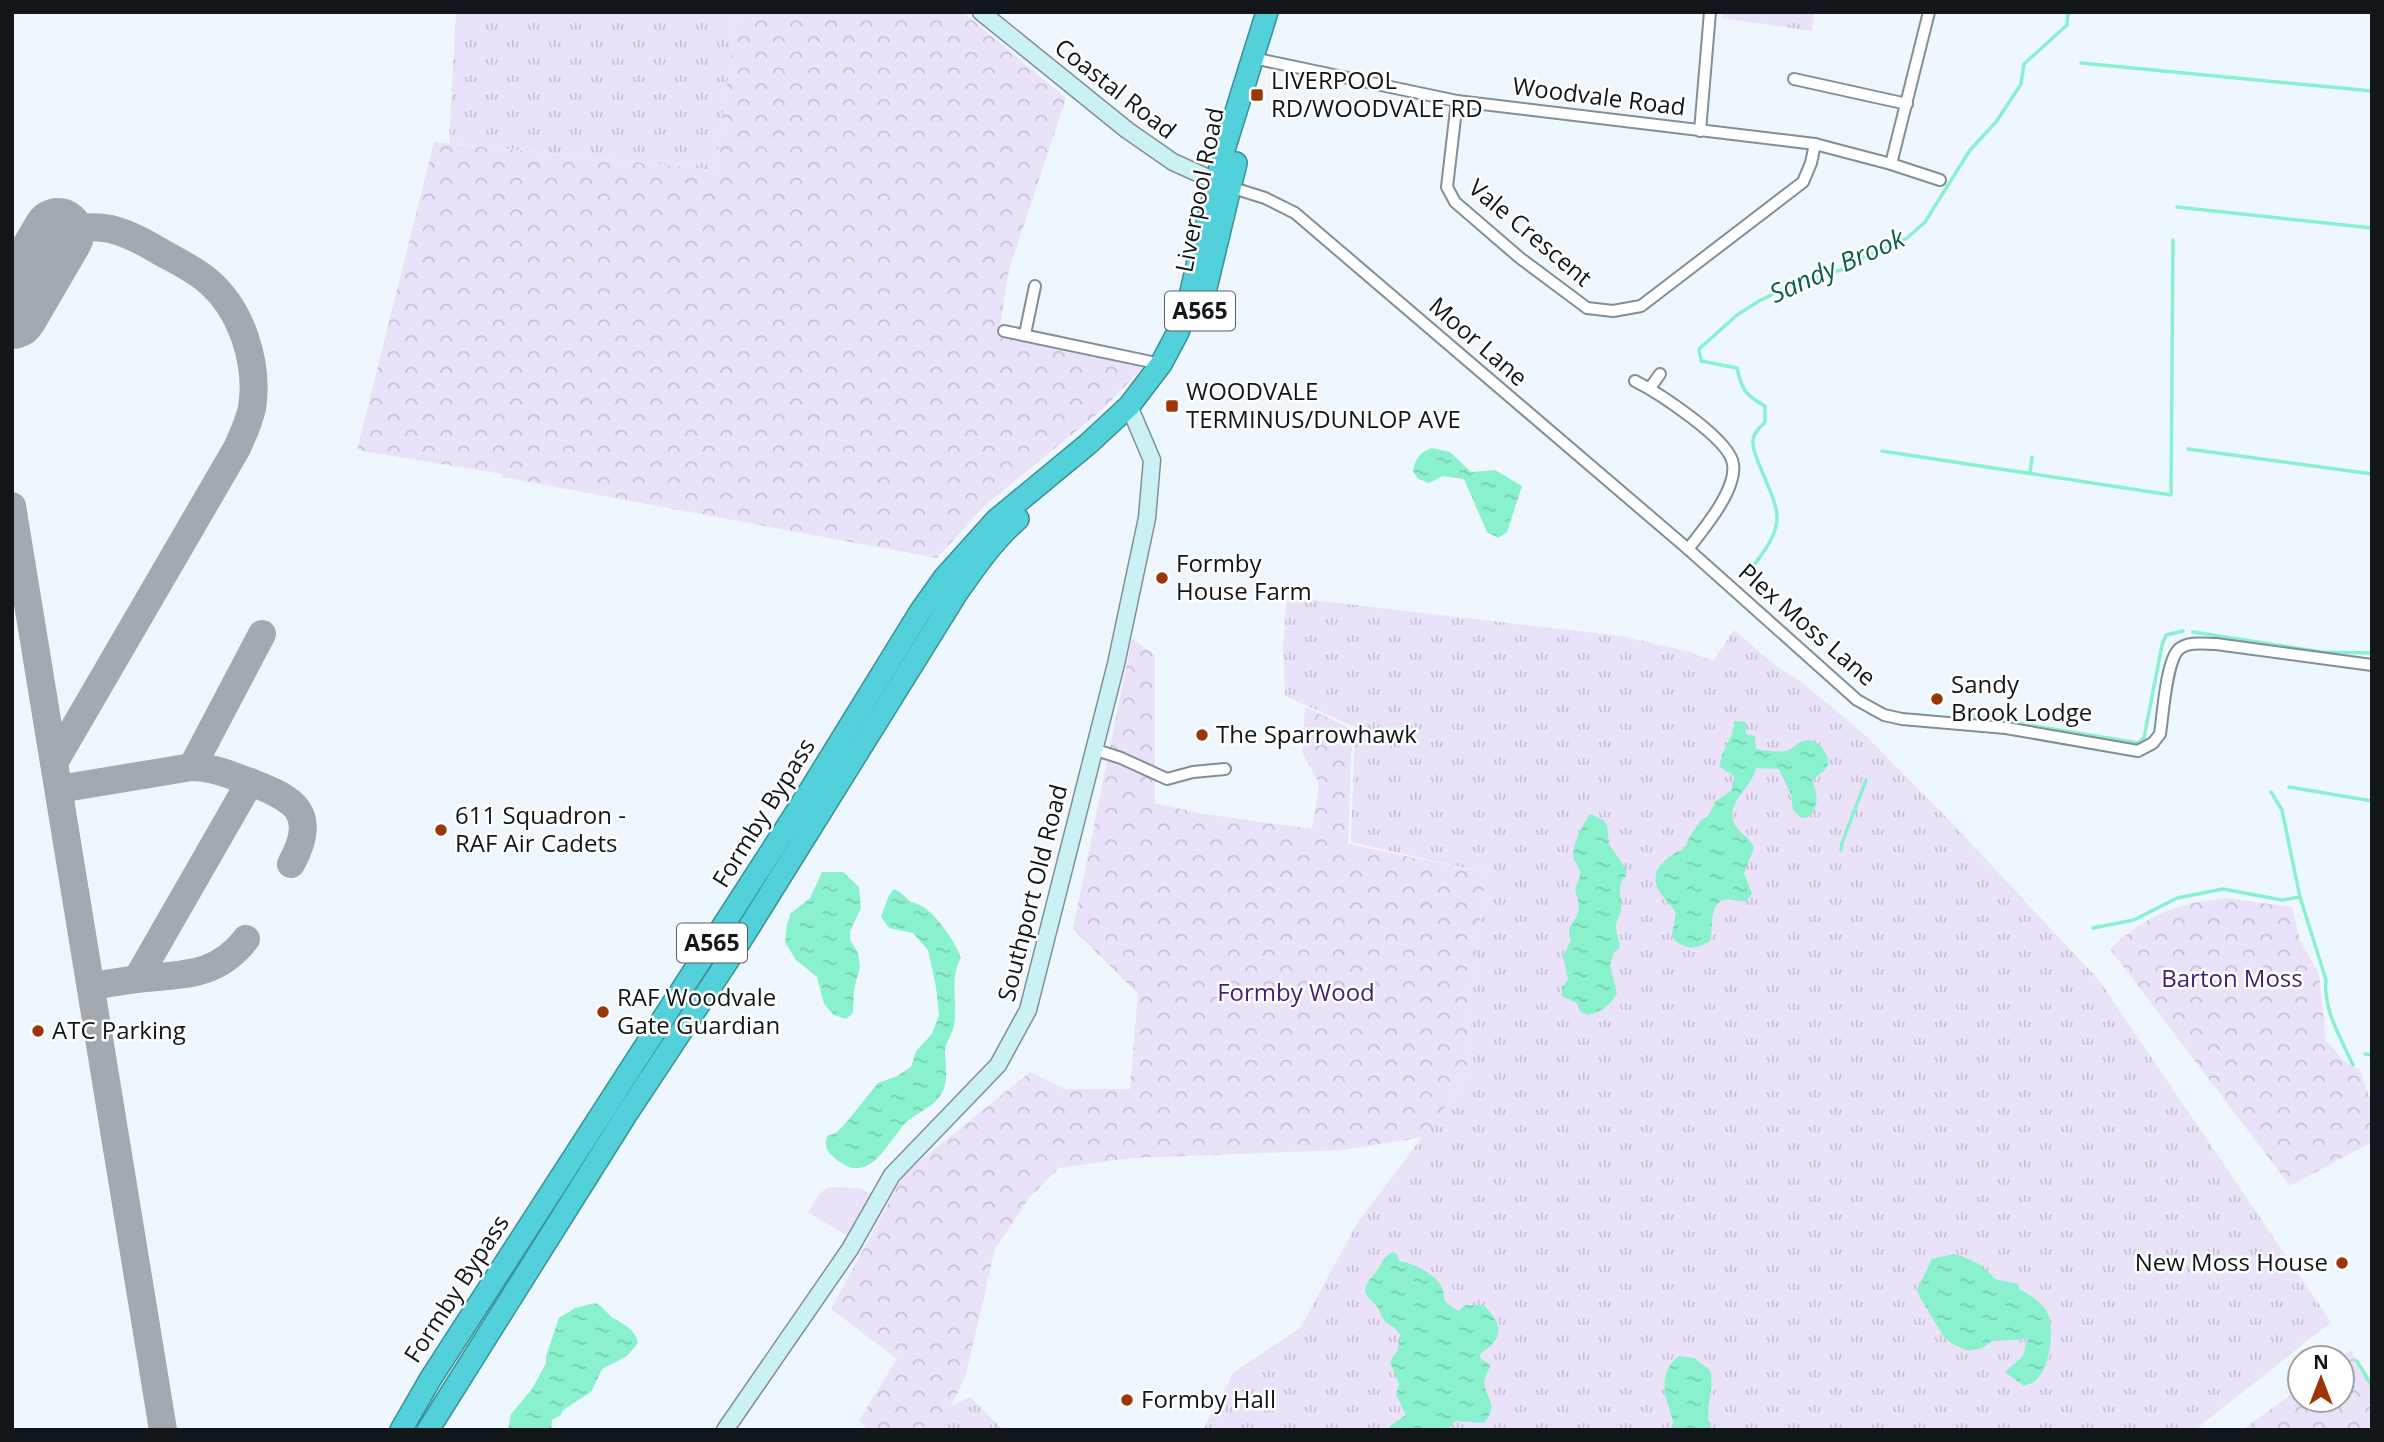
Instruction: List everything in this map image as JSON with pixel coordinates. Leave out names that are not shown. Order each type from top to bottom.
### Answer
[{"type":"highway","name":"Liverpool Road","points":[[1133,413],[1178,332],[1189,300],[1223,185],[1240,146],[1250,68],[1267,12]]},
{"type":"highway","name":"Liverpool Road","points":[[1133,413],[1178,362],[1202,304],[1223,185]]},
{"type":"highway","name":"Formby Bypass","points":[[428,1430],[977,564],[1005,530],[1100,454],[1133,413]]},
{"type":"highway","name":"Formby Bypass","points":[[401,1430],[431,1378],[801,805],[920,612],[944,578],[996,520],[1088,444],[1133,413]]},
{"type":"highway","points":[[675,1001],[688,1002],[723,950],[755,918]]},
{"type":"street","name":"Coastal Road","points":[[981,12],[1127,130],[1173,162],[1223,185]]},
{"type":"street","points":[[1700,131],[1710,12]]},
{"type":"street","points":[[1891,164],[1929,12]]},
{"type":"street","name":"Woodvale Road","points":[[1250,68],[1457,101],[1815,144],[1940,180]]},
{"type":"street","points":[[1794,79],[1907,104]]},
{"type":"street","name":"Vale Crescent","points":[[1457,101],[1447,187],[1455,202],[1521,258],[1587,307],[1613,311],[1641,306],[1803,182],[1815,144]]},
{"type":"street","name":"Moor Lane","points":[[1223,185],[1265,198],[1295,213],[1688,549]]},
{"type":"street","points":[[1025,334],[1035,286]]},
{"type":"street","points":[[1004,331],[1161,364]]},
{"type":"street","points":[[1650,388],[1660,374]]},
{"type":"street","points":[[1635,381],[1650,388],[1713,435],[1729,454],[1733,464],[1732,474],[1719,507],[1688,549]]},
{"type":"street","name":"Southport Old Road","points":[[725,1430],[850,1250],[892,1175],[998,1065],[1028,1010],[1116,664],[1147,518],[1152,460],[1133,413]]},
{"type":"street","name":"Plex Moss Lane","points":[[1688,549],[1857,700],[1884,715],[1902,719],[2006,728],[2138,751],[2153,743],[2160,734],[2172,659],[2180,648],[2194,643],[2216,644],[2372,664]]},
{"type":"street","points":[[1093,749],[1121,758],[1167,779],[1193,772],[1225,769]]},
{"type":"green space","points":[[456,12],[737,12],[715,170],[449,143]]},
{"type":"green space","points":[[737,12],[963,12],[1066,98],[1009,270],[999,332],[1146,364],[1103,409],[984,506],[937,558],[502,477],[502,474],[357,450],[434,142],[715,170]]},
{"type":"green space","points":[[1723,12],[1814,12],[1812,31],[1722,18]]},
{"type":"green space","points":[[1287,597],[1621,636],[1690,652],[1713,661],[1734,630],[1867,737],[2098,979],[2331,1322],[2303,1344],[2286,1344],[2286,1358],[2195,1430],[1203,1430],[1234,1372],[1300,1328],[1358,1222],[1451,1099],[1473,1062],[1467,1022],[1486,873],[1351,842],[1355,727],[1285,696],[1283,645]]},
{"type":"green space","name":"Formby Wood","points":[[1132,639],[1155,655],[1155,803],[1198,813],[1312,829],[1319,783],[1302,752],[1305,707],[1352,729],[1348,844],[1486,873],[1467,1022],[1473,1062],[1424,1137],[1344,1150],[1132,1158],[1059,1168],[1029,1198],[995,1249],[966,1375],[947,1414],[918,1430],[868,1430],[859,1420],[897,1359],[831,1309],[905,1173],[1030,1072],[1065,1089],[1130,1089],[1138,994],[1073,929]]},
{"type":"green space","name":"Barton Moss","points":[[2225,898],[2292,907],[2300,940],[2319,974],[2326,1041],[2345,1062],[2359,1069],[2372,1104],[2372,1142],[2290,1186],[2110,949],[2137,927],[2163,913],[2191,904]]},
{"type":"green space","points":[[828,1187],[860,1188],[872,1195],[847,1236],[808,1212],[820,1193]]},
{"type":"green space","points":[[2356,1360],[2372,1390],[2372,1430],[2242,1430],[2286,1398],[2286,1414],[2356,1414]]},
{"type":"green space","points":[[970,1397],[1003,1430],[906,1430],[914,1423]]},
{"type":"water","points":[[1432,448],[1450,452],[1471,472],[1495,470],[1522,486],[1507,532],[1498,538],[1487,532],[1464,479],[1443,476],[1429,483],[1418,479],[1413,471],[1415,463],[1421,454]]},
{"type":"water","points":[[1734,721],[1746,722],[1746,734],[1755,736],[1756,749],[1785,751],[1809,740],[1822,748],[1829,763],[1824,771],[1812,780],[1816,791],[1816,806],[1806,818],[1800,817],[1793,810],[1791,795],[1779,769],[1756,768],[1750,782],[1736,801],[1732,815],[1736,826],[1754,848],[1744,873],[1752,894],[1746,901],[1723,900],[1718,903],[1713,912],[1710,941],[1701,946],[1688,947],[1675,941],[1672,934],[1676,913],[1659,891],[1656,884],[1657,871],[1672,855],[1684,849],[1690,836],[1701,820],[1708,816],[1716,801],[1731,791],[1734,776],[1720,767]]},
{"type":"water","points":[[1590,814],[1607,825],[1609,844],[1626,869],[1626,876],[1620,888],[1621,911],[1616,924],[1619,949],[1614,952],[1610,966],[1617,993],[1605,1007],[1588,1015],[1581,1012],[1578,1004],[1562,996],[1562,988],[1568,979],[1563,956],[1571,940],[1570,928],[1579,909],[1575,891],[1580,873],[1573,855],[1575,843]]},
{"type":"water","points":[[822,872],[843,872],[859,887],[861,908],[850,931],[850,940],[858,953],[860,967],[854,989],[853,1013],[846,1019],[834,1015],[824,1004],[817,977],[796,960],[785,942],[791,913],[810,898]]},
{"type":"water","points":[[894,889],[933,915],[950,937],[961,958],[955,974],[954,1026],[945,1051],[945,1083],[939,1098],[909,1120],[878,1158],[859,1168],[848,1167],[828,1152],[827,1136],[836,1133],[845,1124],[878,1083],[911,1067],[916,1051],[932,1034],[939,1015],[928,950],[913,933],[889,928],[881,917]]},
{"type":"water","points":[[1392,1252],[1397,1254],[1399,1261],[1421,1269],[1437,1280],[1445,1301],[1452,1307],[1459,1311],[1465,1305],[1483,1305],[1495,1319],[1498,1325],[1497,1337],[1480,1354],[1480,1358],[1490,1365],[1484,1383],[1491,1411],[1484,1423],[1455,1421],[1448,1430],[1390,1430],[1390,1426],[1406,1415],[1396,1395],[1399,1384],[1390,1362],[1398,1349],[1400,1335],[1386,1322],[1365,1293],[1365,1289],[1383,1260]]},
{"type":"water","points":[[1953,1254],[1976,1263],[1995,1279],[2018,1284],[2020,1290],[2034,1298],[2046,1310],[2051,1326],[2050,1348],[2044,1368],[2034,1382],[2024,1386],[2005,1372],[2023,1356],[2027,1339],[1992,1341],[1982,1348],[1969,1351],[1944,1337],[1917,1290],[1932,1259]]},
{"type":"water","points":[[595,1303],[629,1328],[638,1343],[627,1356],[602,1369],[591,1392],[552,1420],[551,1430],[508,1430],[511,1414],[532,1389],[546,1363],[559,1318],[575,1308]]},
{"type":"water","points":[[1679,1356],[1694,1358],[1710,1370],[1708,1415],[1712,1430],[1672,1430],[1664,1387],[1669,1366]]},
{"type":"waterway","name":"Sandy Brook","points":[[1749,572],[1771,540],[1777,519],[1773,500],[1753,447],[1755,435],[1765,422],[1765,406],[1745,391],[1737,368],[1701,361],[1699,349],[1737,315],[1759,301],[1793,284],[1844,269],[1907,238],[1925,222],[1970,150],[1996,122],[2021,84],[2024,64],[2067,25],[2068,12]]},
{"type":"waterway","points":[[2081,63],[2372,91]]},
{"type":"waterway","points":[[2177,207],[2372,228]]},
{"type":"waterway","points":[[1882,451],[2171,495],[2173,240]]},
{"type":"waterway","points":[[2188,449],[2372,474]]},
{"type":"waterway","points":[[2030,473],[2032,457]]},
{"type":"waterway","points":[[1975,716],[2138,743],[2144,738],[2166,635],[2183,631]]},
{"type":"waterway","points":[[2193,632],[2322,652],[2372,653]]},
{"type":"waterway","points":[[1841,850],[1866,780]]},
{"type":"waterway","points":[[2289,787],[2372,801]]},
{"type":"waterway","points":[[2271,792],[2282,810],[2300,897],[2326,980],[2330,1013],[2353,1065]]},
{"type":"waterway","points":[[2093,928],[2134,920],[2177,898],[2223,889],[2282,900],[2300,897]]},
{"type":"waterway","points":[[2365,1054],[2372,1055]]},
{"type":"waterway","name":"Sandy Brook","points":[[2357,1361],[2372,1386]]},
{"type":"taxiway","points":[[55,761],[237,448],[251,413],[254,391],[250,356],[239,322],[220,293],[208,281],[122,232],[86,227],[58,234]]},
{"type":"taxiway","points":[[12,506],[163,1430]]},
{"type":"taxiway","points":[[192,767],[262,634]]},
{"type":"taxiway","points":[[59,789],[192,767],[221,772],[266,788],[298,810],[303,832],[291,864]]},
{"type":"taxiway","points":[[91,986],[137,979],[250,782]]},
{"type":"taxiway","points":[[137,979],[197,972],[222,961],[235,952],[246,939]]},
{"type":"runway","points":[[12,313],[58,234]]},
{"type":"place","name":"LIVERPOOL RD/WOODVALE RD","points":[[1257,95]]},
{"type":"place","name":"WOODVALE TERMINUS/DUNLOP AVE","points":[[1172,406]]},
{"type":"place","name":"Formby House Farm","points":[[1162,578]]},
{"type":"place","name":"Sandy Brook Lodge","points":[[1937,699]]},
{"type":"place","name":"The Sparrowhawk","points":[[1202,735]]},
{"type":"place","name":"611 Squadron - RAF Air Cadets","points":[[441,830]]},
{"type":"place","name":"RAF Woodvale Gate Guardian","points":[[603,1012]]},
{"type":"place","name":"ATC Parking","points":[[38,1031]]},
{"type":"place","name":"New Moss House","points":[[2342,1263]]},
{"type":"place","name":"Formby Hall","points":[[1127,1400]]}]
